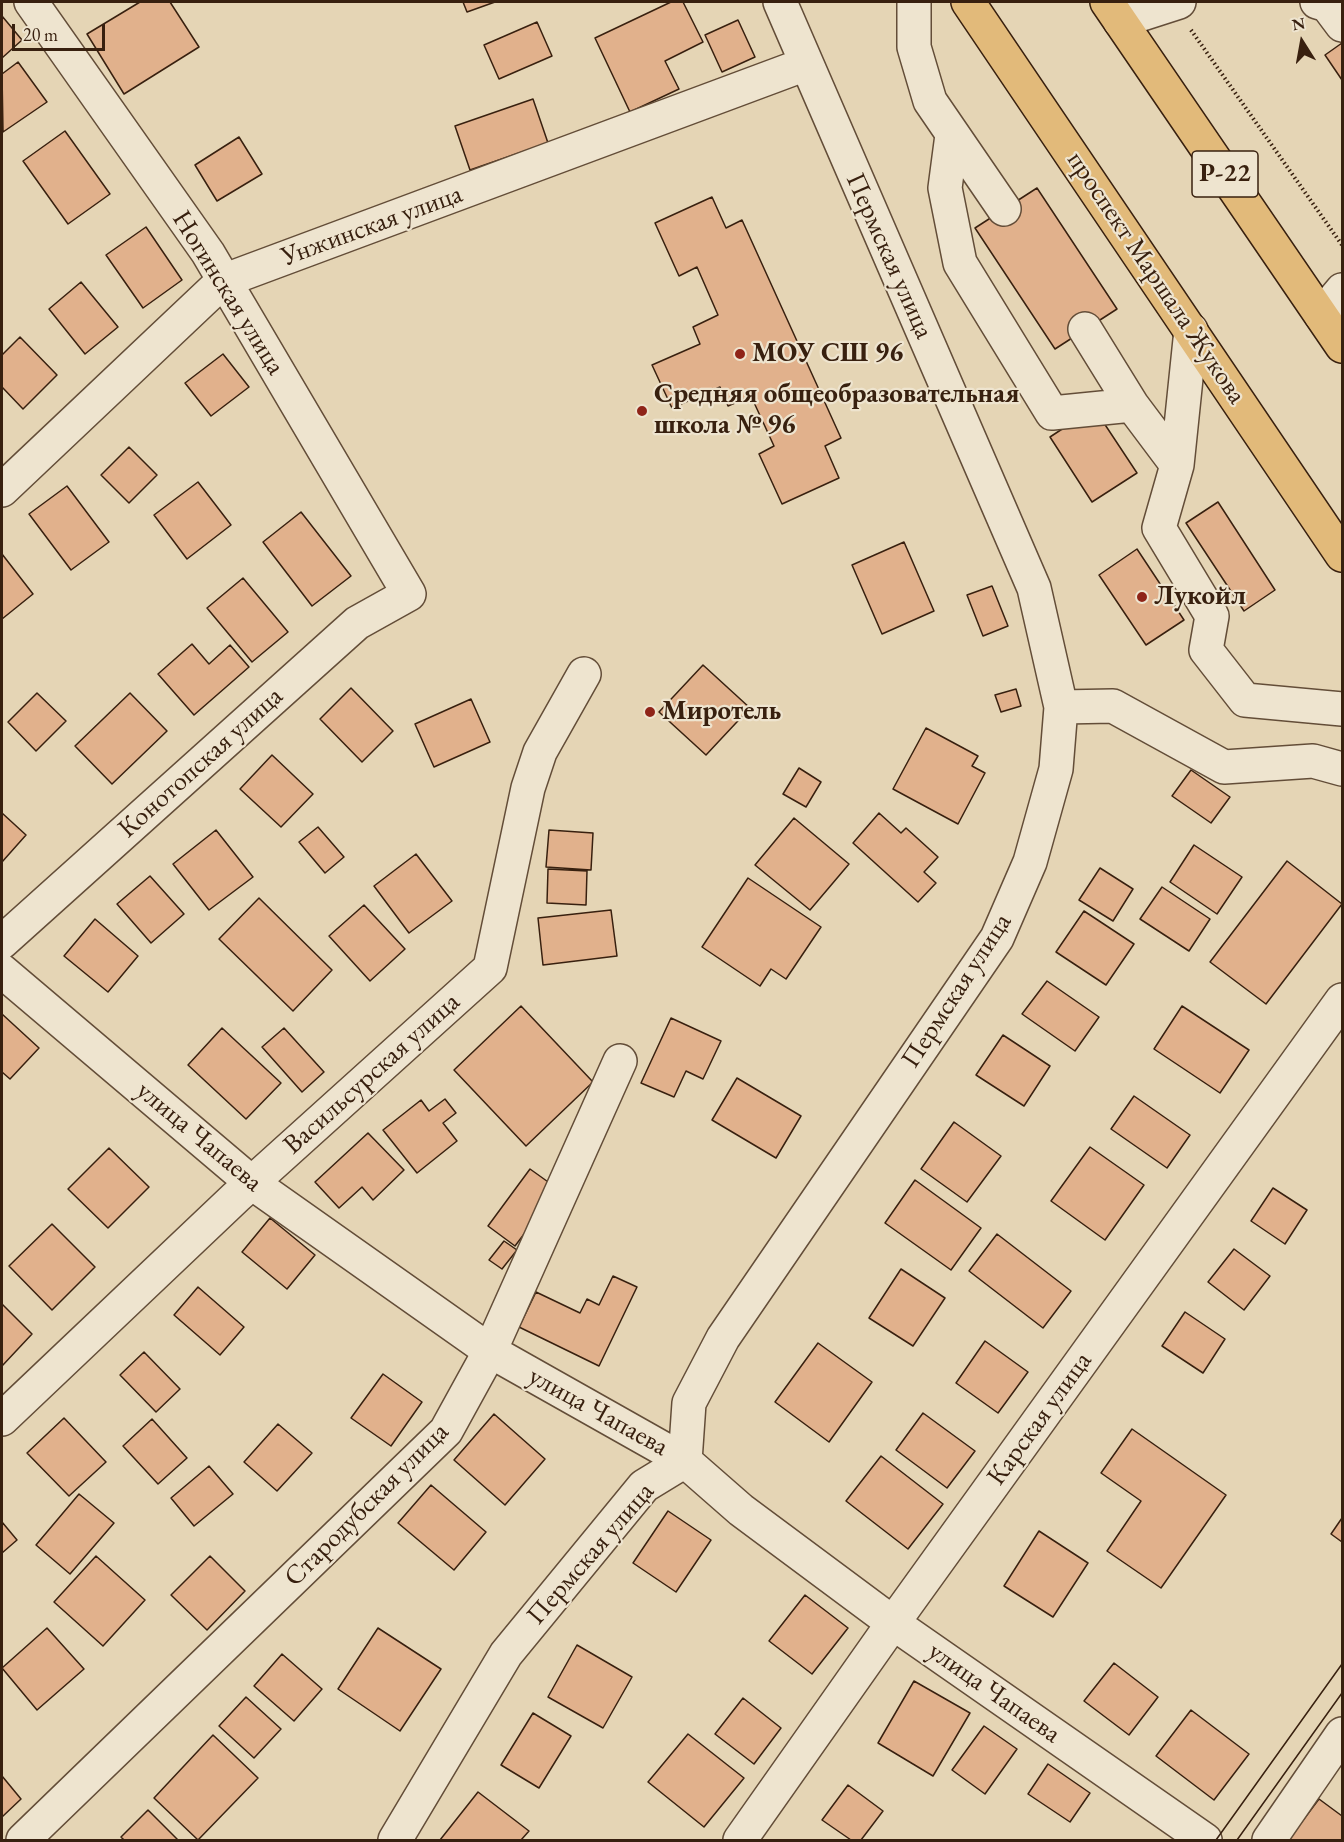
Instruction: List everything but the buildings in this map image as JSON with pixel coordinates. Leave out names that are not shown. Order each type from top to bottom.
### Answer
[{"type":"highway","name":"проспект Маршала Жукова","points":[[968,2],[1342,555]]},
{"type":"highway","name":"Р-22","points":[[1114,11],[1342,346]]},
{"type":"street","name":"Ногинская улица","points":[[32,2],[208,253],[409,594]]},
{"type":"street","name":"Пермская улица","points":[[395,1840],[506,1654],[644,1486],[685,1461],[689,1403],[723,1338],[998,938],[1030,862],[1056,769],[1061,707],[1034,588],[780,2]]},
{"type":"street","points":[[914,2],[914,47],[930,101],[1004,209]]},
{"type":"street","points":[[1317,2],[1327,5],[1342,25]]},
{"type":"street","points":[[1114,11],[1175,3]]},
{"type":"street","name":"Унжинская улица","points":[[2,490],[223,281],[806,64]]},
{"type":"street","points":[[952,135],[945,188],[960,263],[1052,413],[1132,405]]},
{"type":"street","points":[[1321,315],[1342,290]]},
{"type":"street","points":[[1085,329],[1132,405],[1177,465]]},
{"type":"street","points":[[1191,330],[1177,465],[1159,528],[1212,616],[1206,650],[1245,700],[1342,709]]},
{"type":"street","name":"Конотопская улица","points":[[2,942],[357,624],[409,594]]},
{"type":"street","name":"Васильсурская улица","points":[[2,1419],[252,1183],[490,968],[528,788],[540,752],[584,674]]},
{"type":"street","points":[[1061,707],[1113,706],[1224,767],[1313,761],[1342,770]]},
{"type":"street","name":"улица Чапаева","points":[[2,971],[252,1183],[490,1351],[685,1461],[741,1510],[893,1623],[1205,1840]]},
{"type":"street","name":"Карская улица","points":[[740,1840],[893,1623],[1342,1000]]},
{"type":"street","name":"Стародубская улица","points":[[23,1840],[446,1431],[490,1351],[620,1061]]},
{"type":"street","points":[[1269,1840],[1342,1734]]},
{"type":"path","points":[[1175,3],[1342,244]]},
{"type":"tram line","points":[[1216,1840],[1342,1664]]},
{"type":"tram line","points":[[1237,1840],[1342,1693]]},
{"type":"place","name":"МОУ СШ 96","points":[[740,354]]},
{"type":"place","name":"Средняя общеобразовательная школа № 96","points":[[642,411]]},
{"type":"place","name":"Лукойл","points":[[1142,597]]},
{"type":"place","name":"Миротель","points":[[650,712]]}]
